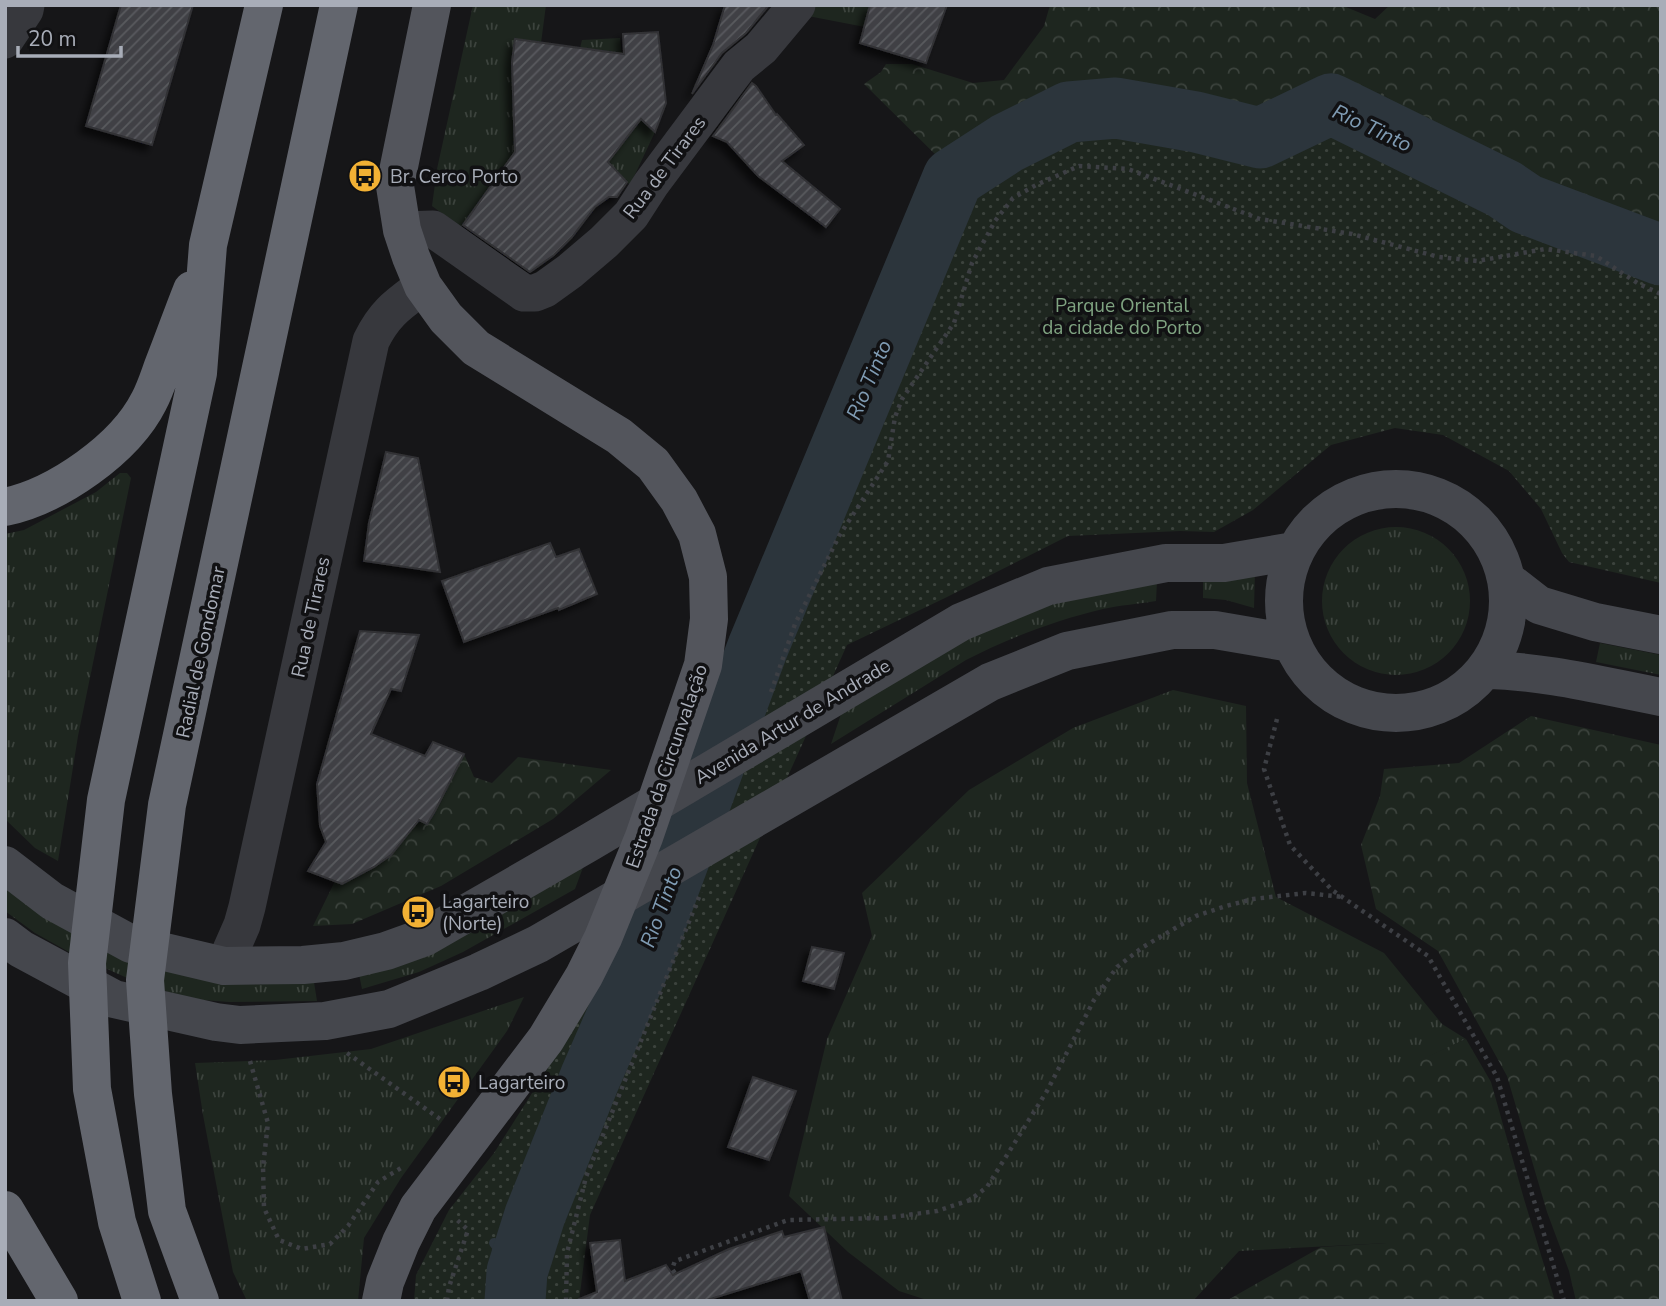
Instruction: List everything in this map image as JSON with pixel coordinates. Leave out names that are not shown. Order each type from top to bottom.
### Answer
[{"type":"highway","points":[[5,507],[25,503],[106,455],[130,429],[149,402],[208,245],[264,5]]},
{"type":"highway","name":"Radial de Gondomar","points":[[200,1301],[167,1210],[153,1094],[145,980],[167,805],[339,5]]},
{"type":"highway","points":[[142,1301],[117,1222],[92,1090],[87,963],[106,800],[198,373],[208,245]]},
{"type":"highway","points":[[5,1210],[59,1301]]},
{"type":"main road","name":"Estrada da Circunvalação","points":[[381,1301],[385,1282],[418,1208],[546,1039],[584,976],[603,938],[644,837],[703,665],[709,619],[708,577],[697,534],[679,500],[653,464],[619,436],[476,348],[446,318],[424,286],[402,230],[395,186],[432,5]]},
{"type":"main road","points":[[1377,489],[1413,489],[1446,499],[1475,519],[1496,547],[1508,581],[1509,612],[1501,643],[1485,670],[1461,694],[1431,708],[1397,714],[1364,709],[1333,695],[1308,672],[1291,643],[1284,613],[1285,581],[1294,551],[1315,522],[1343,501],[1377,489]]},
{"type":"main road","name":"Avenida Artur de Andrade","points":[[5,865],[52,901],[131,944],[224,966],[303,965],[344,961],[386,951],[425,937],[961,622],[1048,586],[1166,563],[1224,563],[1294,551]]},
{"type":"main road","points":[[1508,581],[1539,604],[1595,622],[1661,635]]},
{"type":"main road","points":[[5,937],[114,999],[216,1022],[240,1025],[325,1021],[389,1009],[480,972],[538,944],[990,682],[1067,651],[1172,630],[1214,630],[1291,643]]},
{"type":"main road","points":[[1485,670],[1555,676],[1661,697]]},
{"type":"street","points":[[5,40],[26,5]]},
{"type":"street","name":"Rua de Tirares","points":[[402,230],[433,229],[524,293],[545,289],[570,271],[631,215],[651,184],[692,142],[739,66],[761,48],[797,5]]},
{"type":"street","name":"Rua de Tirares","points":[[224,966],[242,925],[371,341],[391,310],[424,286]]},
{"type":"path","points":[[768,701],[800,613],[839,536],[888,461],[895,417],[902,399],[954,323],[972,263],[995,221],[1013,198],[1036,185],[1079,166],[1128,169],[1260,219],[1352,234],[1439,257],[1477,261],[1545,249],[1596,256],[1639,284],[1661,294]]},
{"type":"path","points":[[1278,719],[1264,769],[1290,845],[1332,890],[1429,956],[1497,1077],[1563,1301]]},
{"type":"path","points":[[566,1301],[567,1253],[586,1177],[701,892]]},
{"type":"path","points":[[694,1301],[673,1269],[675,1261],[789,1220],[885,1218],[937,1210],[970,1199],[986,1187],[1047,1091],[1094,1000],[1117,967],[1143,947],[1196,916],[1253,899],[1306,893],[1343,897]]},
{"type":"path","points":[[325,1021],[332,1039],[349,1055],[442,1121]]},
{"type":"path","points":[[240,1025],[268,1123],[263,1167],[264,1208],[279,1240],[302,1249],[330,1244],[348,1226],[378,1182],[401,1168],[468,1230],[447,1301]]},
{"type":"green space","points":[[473,5],[546,5],[541,43],[515,40],[512,62],[515,152],[461,227],[432,206],[437,169]]},
{"type":"green space","points":[[813,5],[870,5],[865,27],[808,16]]},
{"type":"green space","points":[[1050,5],[1341,5],[1375,19],[1390,5],[1661,5],[1661,238],[1577,202],[1528,188],[1466,158],[1382,93],[1335,87],[1261,121],[1120,96],[1007,131],[947,166],[864,84],[881,72],[886,64],[912,64],[973,83],[1004,80],[1044,26]]},
{"type":"green space","points":[[620,38],[628,107],[655,132],[630,185],[608,162],[580,48],[582,40]]},
{"type":"green space","name":"Parque Oriental da cidade do Porto","points":[[1335,87],[1382,93],[1466,158],[1528,188],[1577,202],[1661,238],[1661,583],[1569,562],[1541,509],[1509,471],[1443,435],[1395,428],[1331,445],[1253,510],[1214,532],[1068,536],[847,645],[590,1215],[579,1301],[414,1301],[416,1275],[449,1210],[494,1153],[553,1060],[737,676],[947,166],[1057,106],[1112,95],[1261,121]]},
{"type":"green space","points":[[120,473],[127,473],[131,478],[78,736],[58,861],[35,848],[5,819],[5,534],[24,530],[96,492]]},
{"type":"green space","points":[[1396,527],[1424,533],[1437,539],[1448,549],[1458,560],[1464,573],[1470,601],[1464,629],[1458,642],[1448,653],[1437,663],[1424,669],[1396,675],[1368,669],[1355,663],[1344,653],[1334,642],[1328,629],[1322,601],[1328,573],[1334,560],[1344,549],[1355,539],[1368,533]]},
{"type":"green space","points":[[1255,572],[1254,608],[1226,600],[1203,598],[1203,580]]},
{"type":"green space","points":[[1157,581],[1156,601],[1085,613],[999,644],[966,660],[831,744],[842,711],[956,640],[1026,609]]},
{"type":"green space","points":[[1600,643],[1661,655],[1661,675],[1596,662]]},
{"type":"green space","points":[[1173,690],[1246,706],[1247,783],[1276,897],[1384,953],[1442,1024],[1466,1039],[1391,1074],[1387,1243],[1239,1251],[1193,1301],[930,1301],[899,1291],[848,1252],[789,1196],[827,1039],[872,936],[862,893],[969,790],[1073,728]]},
{"type":"green space","points":[[1531,716],[1661,745],[1661,1301],[1576,1301],[1569,1271],[1547,1212],[1507,1076],[1438,951],[1376,909],[1361,845],[1380,796],[1384,769],[1459,763]]},
{"type":"green space","points":[[464,754],[474,777],[492,783],[518,757],[611,770],[553,819],[441,886],[352,924],[313,926],[335,881],[419,820],[426,824]]},
{"type":"green space","points":[[588,854],[575,889],[463,952],[419,972],[362,989],[358,969]]},
{"type":"green space","points":[[5,884],[15,894],[313,976],[317,1001],[229,1002],[189,999],[134,981],[69,952],[35,933],[5,911]]},
{"type":"green space","points":[[524,997],[507,1031],[401,1178],[364,1238],[358,1301],[247,1301],[233,1272],[195,1063],[275,1060],[371,1049]]},
{"type":"green space","points":[[1466,1039],[1491,1082],[1555,1301],[1226,1301],[1321,1247],[1387,1243],[1376,1130],[1391,1073]]},
{"type":"building","points":[[121,5],[193,5],[152,145],[86,126]]},
{"type":"building","points":[[725,5],[769,5],[746,33],[722,53],[692,94],[713,45]]},
{"type":"building","points":[[870,5],[947,5],[926,63],[860,43]]},
{"type":"building","points":[[658,32],[666,103],[655,132],[641,119],[608,162],[627,182],[617,197],[609,197],[595,207],[554,255],[530,272],[463,225],[515,152],[512,62],[515,39],[624,54],[623,34]]},
{"type":"building","points":[[752,83],[776,115],[804,145],[782,161],[840,209],[826,227],[758,176],[727,142],[713,136]]},
{"type":"building","points":[[386,452],[418,458],[440,572],[364,561],[369,523]]},
{"type":"building","points":[[550,543],[556,557],[579,549],[597,594],[559,610],[558,608],[464,642],[442,581]]},
{"type":"building","points":[[360,631],[419,635],[401,691],[391,689],[371,734],[425,756],[433,742],[464,754],[427,824],[419,820],[391,855],[342,884],[308,871],[326,842],[320,826],[317,784]]},
{"type":"building","points":[[812,947],[844,953],[834,989],[803,981]]},
{"type":"building","points":[[753,1077],[796,1091],[769,1160],[728,1147]]},
{"type":"building","points":[[824,1227],[842,1301],[810,1301],[801,1271],[704,1301],[579,1299],[597,1292],[590,1243],[620,1240],[625,1281],[666,1265],[673,1275],[729,1249],[782,1231],[784,1237]]},
{"type":"waterway","name":"Rio Tinto","points":[[515,1301],[517,1272],[535,1215],[642,959],[758,647],[953,178],[1007,143],[1069,112],[1116,108],[1196,122],[1260,138],[1331,104],[1504,189],[1526,204],[1661,255]]},
{"type":"waterway","points":[[494,1243],[517,1272]]},
{"type":"place","name":"Br. Cerco Porto","points":[[365,176]]},
{"type":"place","name":"Lagarteiro (Norte)","points":[[418,912]]},
{"type":"place","name":"Lagarteiro","points":[[454,1082]]}]
